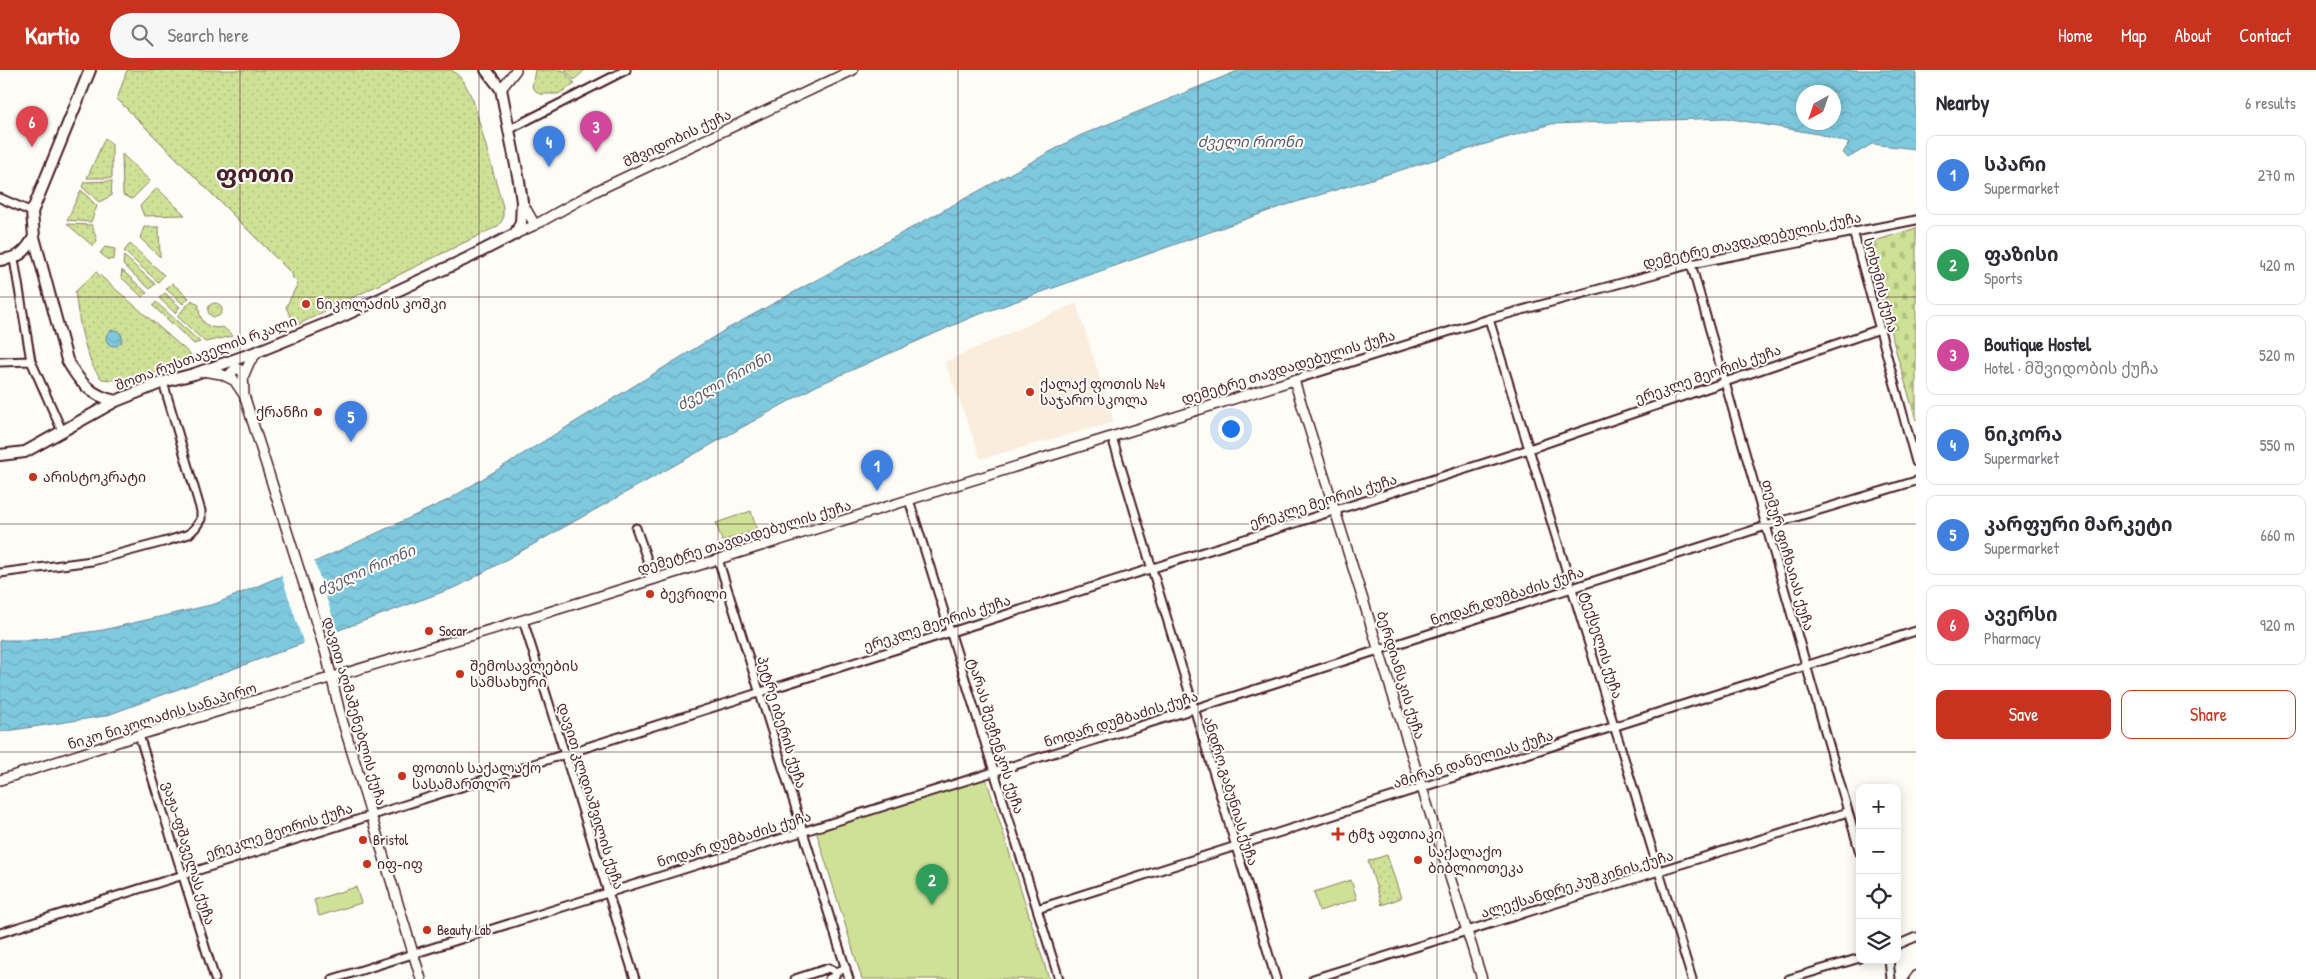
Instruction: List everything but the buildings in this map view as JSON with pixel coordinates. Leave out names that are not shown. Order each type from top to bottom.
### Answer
[{"type":"main road","name":"შოთა რუსთაველის რკალი","points":[[90,70],[32,212],[34,237],[67,360],[75,375],[89,390],[106,398],[116,400],[163,382],[259,351],[346,315],[515,234]]},
{"type":"main road","points":[[486,70],[501,89],[522,202],[521,223],[515,234]]},
{"type":"main road","points":[[0,260],[14,259],[24,254],[34,237]]},
{"type":"main road","points":[[0,455],[25,452],[116,400]]},
{"type":"street","points":[[501,89],[516,70]]},
{"type":"street","points":[[508,130],[626,70]]},
{"type":"street","name":"მშვიდობის ქუჩა","points":[[515,234],[596,191],[853,70]]},
{"type":"street","points":[[0,198],[32,212]]},
{"type":"street","points":[[522,202],[535,225]]},
{"type":"street","name":"დემეტრე თავდადებულის ქუჩა","points":[[332,678],[1489,319],[1691,264],[1916,220]]},
{"type":"street","name":"სოხუმის ქუჩა","points":[[1853,231],[1916,462]]},
{"type":"street","points":[[14,259],[32,361],[62,431]]},
{"type":"street","name":"თემურ ფიჩხაიას ქუჩა","points":[[1691,264],[1856,839]]},
{"type":"street","name":"ტექსელის ქუჩა","points":[[1489,319],[1692,979]]},
{"type":"street","name":"ერეკლე მეორის ქუჩა","points":[[0,933],[1529,449],[1880,329]]},
{"type":"street","points":[[244,375],[250,361],[259,351]]},
{"type":"street","points":[[0,362],[32,361]]},
{"type":"street","points":[[233,380],[230,374],[236,368],[241,369],[244,375]]},
{"type":"street","points":[[201,371],[221,374],[233,380]]},
{"type":"street","name":"დავით აღმაშენებლის ქუჩა","points":[[244,375],[244,394],[326,654],[340,713],[421,979]]},
{"type":"street","name":"დავით აღმაშენებლის ქუჩა","points":[[233,380],[244,394]]},
{"type":"street","name":"ბერდიანსკის ქუჩა","points":[[1294,380],[1482,979]]},
{"type":"street","points":[[0,573],[92,561],[189,534],[196,527],[201,519],[202,511],[163,382]]},
{"type":"street","name":"ანდრო გაბუნიას ქუჩა","points":[[1112,437],[1276,979]]},
{"type":"street","name":"ნოდარ დუმბაძის ქუჩა","points":[[333,979],[803,830],[1194,709],[1766,526],[1916,481]]},
{"type":"street","name":"ტარას შევჩენკოს ქუჩა","points":[[909,500],[1059,979]]},
{"type":"street","points":[[636,528],[654,579]]},
{"type":"street","name":"პეტრე იბერის ქუჩა","points":[[718,559],[849,979]]},
{"type":"street","name":"დავით კლდიაშვილის ქუჩა","points":[[523,620],[635,979]]},
{"type":"street","name":"ამირან დანელიას ქუჩა","points":[[1037,909],[1615,728],[1916,631]]},
{"type":"street","name":"ნიკო ნიკოლაძის სანაპირო","points":[[0,780],[139,735],[332,678]]},
{"type":"street","name":"ვაჟა-ფშაველას ქუჩა","points":[[139,735],[216,979]]},
{"type":"street","name":"ალექსანდრე პუშკინის ქუჩა","points":[[1313,979],[1848,812]]},
{"type":"street","points":[[1901,943],[1916,937]]},
{"type":"street","points":[[1789,979],[1856,959]]},
{"type":"street","points":[[1889,964],[1891,979]]},
{"type":"street","points":[[795,979],[830,968],[836,972]]},
{"type":"street","points":[[829,979],[835,976],[836,972],[846,968]]},
{"type":"street","points":[[1913,979],[1916,975]]},
{"type":"shaded area","name":"ქალაქ ფოთის №4 საჯარო სკოლა","points":[[1076,303],[1114,422],[981,459],[945,362]]},
{"type":"green space","points":[[127,70],[452,70],[463,80],[473,100],[503,207],[503,219],[498,226],[295,326],[286,307],[298,283],[292,277],[293,275],[117,99]]},
{"type":"green space","points":[[535,70],[563,70],[575,84],[558,94],[539,94],[532,87]]},
{"type":"green space","points":[[565,70],[585,70],[574,80]]},
{"type":"green space","points":[[105,138],[112,144],[112,178],[87,178]]},
{"type":"green space","points":[[122,154],[150,181],[132,199],[123,195]]},
{"type":"green space","points":[[112,181],[111,196],[99,202],[82,187],[84,182]]},
{"type":"green space","points":[[157,188],[185,215],[144,216],[140,206]]},
{"type":"green space","points":[[81,190],[97,206],[91,222],[67,220]]},
{"type":"green space","points":[[67,224],[92,225],[97,241],[93,246]]},
{"type":"green space","points":[[144,227],[159,227],[160,257],[140,238]]},
{"type":"green space","points":[[1916,228],[1916,420],[1865,244]]},
{"type":"green space","points":[[130,244],[164,275],[158,282],[124,251]]},
{"type":"green space","points":[[105,247],[115,249],[114,259],[108,260],[100,253]]},
{"type":"green space","points":[[124,256],[155,284],[150,289],[123,265]]},
{"type":"green space","points":[[122,270],[147,293],[142,297],[121,277]]},
{"type":"green space","points":[[96,272],[190,354],[193,359],[137,378],[102,379],[96,372],[87,351],[80,325],[75,292]]},
{"type":"green space","points":[[172,283],[189,298],[183,304],[166,289]]},
{"type":"green space","points":[[165,293],[180,307],[175,313],[159,298]]},
{"type":"green space","points":[[192,300],[199,305],[200,315],[205,323],[213,327],[223,327],[233,336],[205,342],[177,316]]},
{"type":"green space","points":[[156,302],[200,342],[194,344],[153,306]]},
{"type":"green space","points":[[215,303],[220,305],[222,310],[220,315],[215,317],[210,315],[208,310],[210,305]]},
{"type":"green space","points":[[751,511],[757,530],[722,541],[716,523]]},
{"type":"green space","points":[[986,778],[1049,979],[862,979],[816,831]]},
{"type":"green space","points":[[1387,855],[1401,898],[1382,905],[1368,861]]},
{"type":"green space","points":[[1351,880],[1357,899],[1319,911],[1314,892]]},
{"type":"green space","points":[[356,887],[361,903],[319,916],[314,900]]},
{"type":"water","name":"ძველი რიონი","points":[[1240,70],[1916,70],[1916,149],[1872,144],[1848,158],[1843,153],[1849,143],[1818,134],[1726,118],[1551,124],[1277,208],[972,317],[816,386],[459,586],[105,716],[0,732],[0,640],[32,640],[103,630],[215,604],[319,560],[448,500],[725,330],[1079,136]]},
{"type":"water","points":[[114,330],[120,332],[122,338],[120,344],[114,346],[108,344],[106,338],[108,332]]},
{"type":"pier","points":[[314,560],[338,633],[304,645],[281,574]]},
{"type":"place","name":"ავერსი","points":[[32,147]]},
{"type":"place","name":"Boutique Hostel","points":[[596,152]]},
{"type":"place","name":"ნიკორა","points":[[549,167]]},
{"type":"place","name":"ნიკოლაძის კოშკი","points":[[306,304]]},
{"type":"place","name":"ქალაქ ფოთის №4 საჯარო სკოლა","points":[[1030,392]]},
{"type":"place","name":"ქრანჩი","points":[[318,412]]},
{"type":"place","name":"კარფური მარკეტი","points":[[351,442]]},
{"type":"place","name":"არისტოკრატი","points":[[33,477]]},
{"type":"place","name":"სპარი","points":[[877,491]]},
{"type":"place","name":"ბევრილი","points":[[650,594]]},
{"type":"place","name":"Socar","points":[[429,631]]},
{"type":"place","name":"შემოსავლების სამსახური","points":[[460,674]]},
{"type":"place","name":"ფოთის საქალაქო სასამართლო","points":[[402,776]]},
{"type":"place","name":"ტმჯ აფთიაკი","points":[[1338,834]]},
{"type":"place","name":"Bristol","points":[[363,840]]},
{"type":"place","name":"საქალაქო ბიბლიოთეკა","points":[[1418,860]]},
{"type":"place","name":"იფ-იფ","points":[[367,864]]},
{"type":"place","name":"ფაზისი","points":[[932,905]]},
{"type":"place","name":"Beauty Lab","points":[[427,930]]},
{"type":"district","name":"ფოთი","points":[[255,174]]}]
